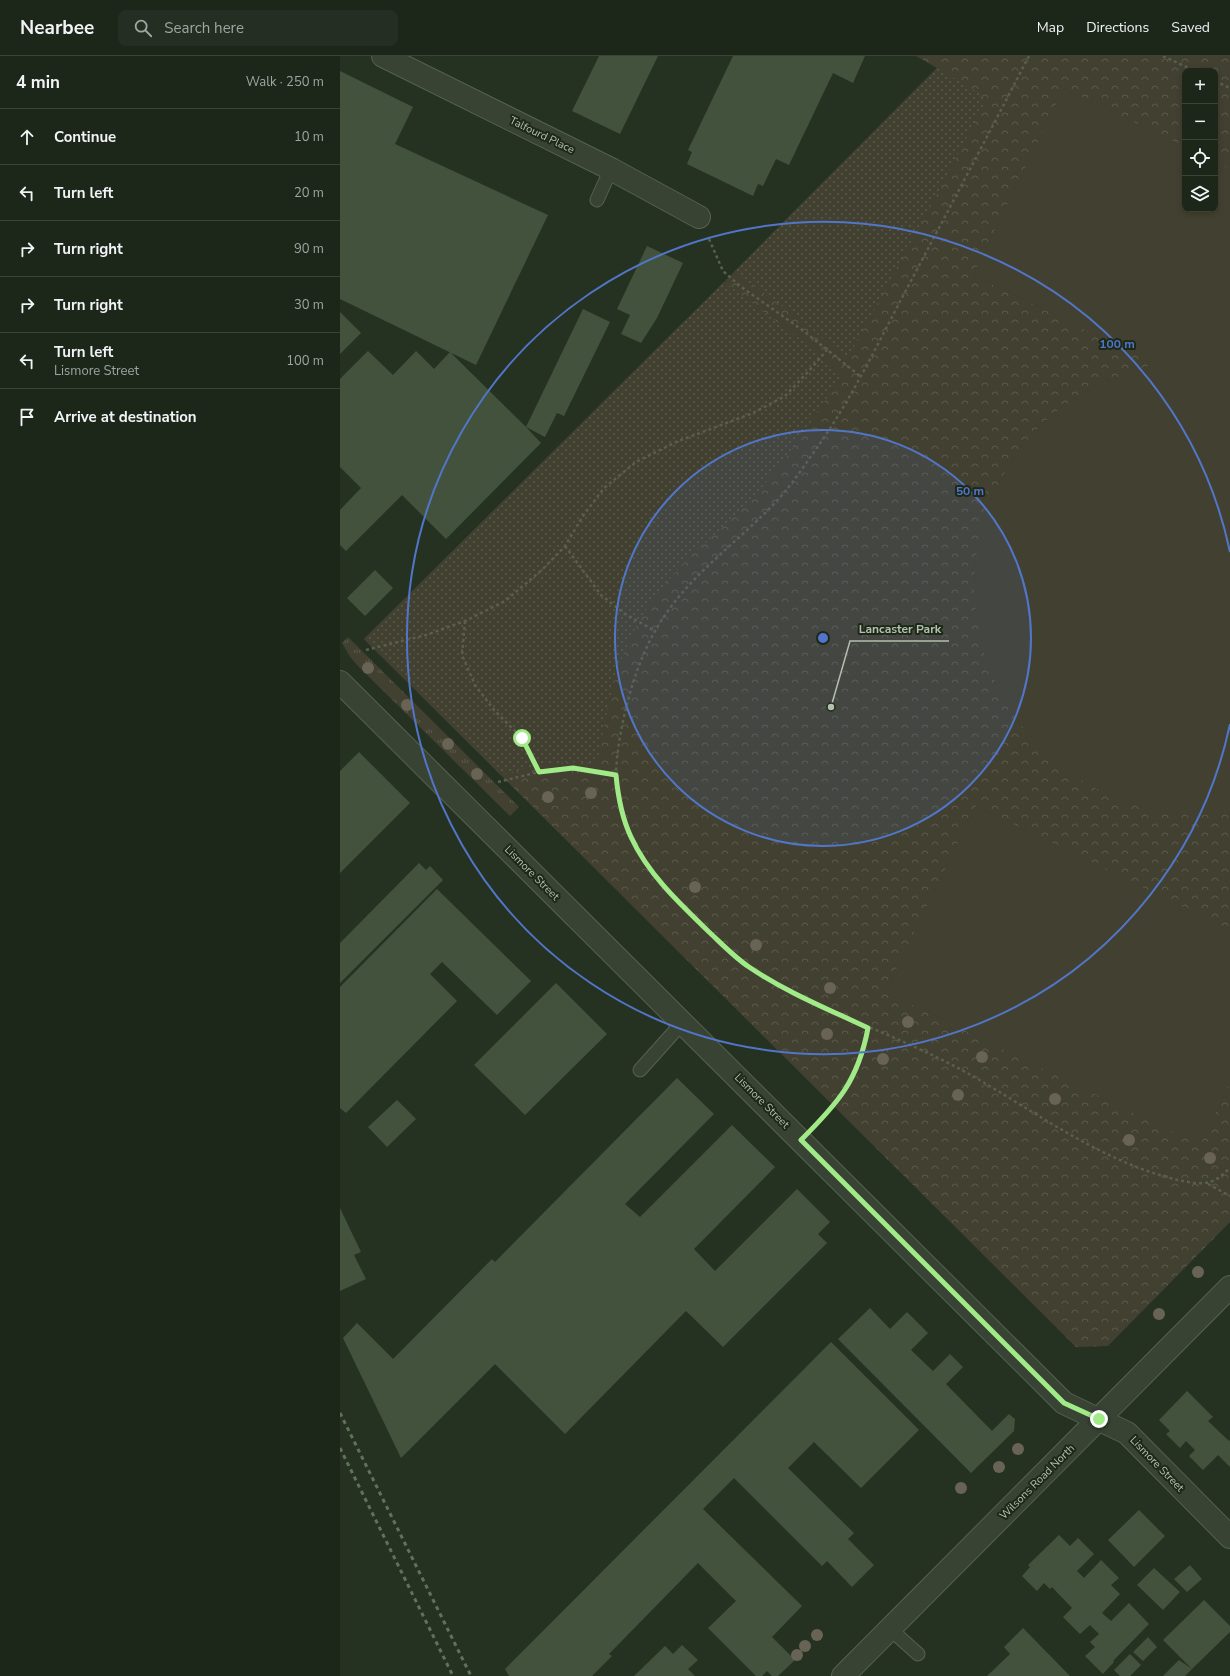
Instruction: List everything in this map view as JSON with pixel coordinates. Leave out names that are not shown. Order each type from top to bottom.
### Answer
[{"type":"street","name":"Talfourd Place","points":[[383,56],[611,170],[699,217]]},
{"type":"street","name":"Lismore Street","points":[[340,682],[1064,1403],[1127,1433],[1230,1537]]},
{"type":"street","name":"Wilsons Road North","points":[[843,1676],[1230,1287]]},
{"type":"lane","points":[[597,200],[611,170]]},
{"type":"lane","points":[[640,1070],[683,1022]]},
{"type":"lane","points":[[890,1629],[918,1654]]},
{"type":"path","points":[[1029,56],[831,428],[792,482],[771,506],[692,581],[670,608],[655,631],[639,665],[631,689],[621,733],[616,775],[623,816],[631,837],[645,862],[672,894],[699,922],[748,967],[816,1004],[868,1028],[890,1035],[944,1060],[1071,1134],[1125,1162],[1170,1178],[1207,1184],[1230,1196]]},
{"type":"path","points":[[1164,56],[1189,68]]},
{"type":"path","points":[[1218,82],[1230,88]]},
{"type":"path","points":[[699,217],[724,272],[740,286],[801,329],[860,376]]},
{"type":"path","points":[[366,650],[426,635],[465,621],[505,601],[542,570],[565,546],[604,488],[636,462],[676,442],[753,413],[785,396],[827,350]]},
{"type":"path","points":[[565,546],[600,595],[626,614],[655,631]]},
{"type":"path","points":[[465,621],[462,655],[475,685],[494,710],[522,738],[539,772]]},
{"type":"path","points":[[498,782],[539,772],[573,768],[616,775]]},
{"type":"path","points":[[801,1140],[826,1115],[842,1095],[851,1080],[865,1044],[868,1028]]},
{"type":"path","points":[[1207,1184],[1218,1178],[1230,1168]]},
{"type":"green space","points":[[916,56],[1230,56],[1230,1222],[1108,1346],[1076,1347],[364,639],[724,282],[937,68]]},
{"type":"green space","points":[[937,68],[979,93],[985,102],[937,194],[847,359],[796,316],[734,272]]},
{"type":"green space","points":[[1064,88],[1182,146],[1182,212],[1218,212],[1218,163],[1230,169],[1230,814],[1185,814],[1142,807],[1121,800],[1081,780],[1063,767],[1032,738],[1008,705],[990,669],[979,630],[974,590],[977,549],[988,509],[1006,471],[1037,429],[1074,399],[1126,373],[1155,364],[973,275]]},
{"type":"green space","points":[[724,282],[807,344],[841,376],[795,445],[770,478],[735,516],[698,549],[677,571],[656,595],[644,613],[626,647],[615,679],[597,764],[573,762],[549,764],[525,768],[501,775],[364,639]]},
{"type":"green space","points":[[348,637],[519,807],[510,816],[359,667],[351,658],[342,643]]},
{"type":"green space","points":[[976,806],[1230,930],[1230,1082],[1200,1145],[885,992]]},
{"type":"building","points":[[599,56],[658,56],[620,134],[572,111]]},
{"type":"building","points":[[733,56],[865,56],[853,83],[833,73],[789,165],[776,159],[763,186],[758,184],[753,196],[687,164],[692,152],[688,150]]},
{"type":"building","points":[[340,71],[413,107],[395,144],[548,215],[476,365],[340,299]]},
{"type":"building","points":[[647,246],[683,263],[657,318],[641,343],[621,334],[630,315],[617,309]]},
{"type":"building","points":[[583,309],[610,322],[564,416],[557,413],[545,437],[526,427]]},
{"type":"building","points":[[340,312],[361,333],[340,354]]},
{"type":"building","points":[[368,351],[393,375],[416,351],[434,369],[450,352],[541,443],[446,539],[402,495],[346,551],[340,545],[340,510],[361,488],[340,467],[340,379]]},
{"type":"building","points":[[375,570],[393,588],[365,616],[347,598]]},
{"type":"building","points":[[359,752],[410,803],[340,873],[340,771]]},
{"type":"building","points":[[419,863],[426,870],[430,866],[443,880],[340,983],[340,943]]},
{"type":"building","points":[[437,889],[531,981],[497,1015],[442,962],[430,974],[457,1001],[346,1113],[340,1108],[340,987]]},
{"type":"building","points":[[556,983],[607,1034],[525,1115],[474,1065]]},
{"type":"building","points":[[677,1078],[714,1114],[625,1204],[640,1217],[732,1125],[775,1167],[694,1249],[715,1271],[797,1189],[830,1222],[818,1234],[827,1243],[723,1347],[686,1311],[565,1434],[495,1364],[401,1458],[343,1338],[357,1323],[393,1359],[492,1259],[495,1262]]},
{"type":"building","points":[[397,1100],[416,1119],[387,1147],[368,1127]]},
{"type":"building","points":[[340,1208],[361,1252],[354,1255],[366,1279],[340,1291]]},
{"type":"building","points":[[870,1308],[890,1329],[907,1312],[928,1333],[911,1350],[933,1371],[950,1354],[963,1367],[946,1384],[992,1431],[1009,1414],[1015,1419],[1014,1431],[971,1473],[838,1339]]},
{"type":"building","points":[[831,1342],[919,1430],[861,1488],[814,1442],[788,1468],[854,1533],[848,1539],[874,1565],[852,1587],[827,1561],[822,1566],[734,1478],[703,1509],[802,1606],[772,1637],[795,1660],[778,1676],[772,1676],[767,1671],[762,1676],[756,1676],[708,1628],[736,1601],[698,1563],[609,1654],[612,1656],[592,1676],[509,1676],[505,1669]]},
{"type":"building","points":[[1187,1391],[1213,1417],[1208,1421],[1229,1441],[1230,1440],[1230,1467],[1218,1455],[1203,1470],[1189,1456],[1195,1450],[1186,1441],[1180,1448],[1166,1434],[1170,1431],[1159,1420]]},
{"type":"building","points":[[1139,1510],[1165,1536],[1134,1567],[1108,1540]]},
{"type":"building","points":[[1059,1535],[1070,1546],[1078,1538],[1094,1554],[1077,1571],[1084,1578],[1101,1560],[1119,1578],[1111,1585],[1120,1594],[1102,1613],[1111,1621],[1129,1603],[1149,1624],[1113,1661],[1114,1662],[1103,1674],[1085,1656],[1095,1647],[1090,1642],[1099,1634],[1090,1625],[1080,1634],[1063,1617],[1072,1608],[1052,1587],[1050,1589],[1044,1583],[1037,1591],[1022,1576],[1030,1567],[1028,1565]]},
{"type":"building","points":[[1190,1565],[1202,1579],[1187,1592],[1174,1579]]},
{"type":"building","points":[[1154,1568],[1180,1592],[1163,1610],[1137,1585]]},
{"type":"building","points":[[1204,1600],[1230,1626],[1230,1632],[1192,1669],[1163,1640]]},
{"type":"building","points":[[1023,1628],[1070,1676],[987,1676],[1010,1654],[1004,1647]]},
{"type":"building","points":[[1148,1637],[1157,1647],[1143,1661],[1133,1652]]},
{"type":"building","points":[[682,1645],[698,1660],[688,1669],[695,1676],[634,1676],[665,1646],[673,1654]]},
{"type":"building","points":[[1130,1654],[1141,1665],[1130,1676],[1120,1676],[1114,1670]]},
{"type":"building","points":[[1179,1660],[1192,1669],[1185,1676],[1163,1676]]},
{"type":"railway","points":[[340,1413],[471,1676]]},
{"type":"railway","points":[[340,1448],[453,1676]]},
{"type":"place","name":"Lancaster Park","points":[[831,707]]},
{"type":"route","points":[[522,738],[539,772],[573,768],[616,775],[623,816],[631,837],[645,862],[672,894],[699,922],[748,967],[816,1004],[868,1028],[865,1044],[851,1080],[842,1095],[826,1115],[801,1140],[1064,1403],[1099,1419]]}]
